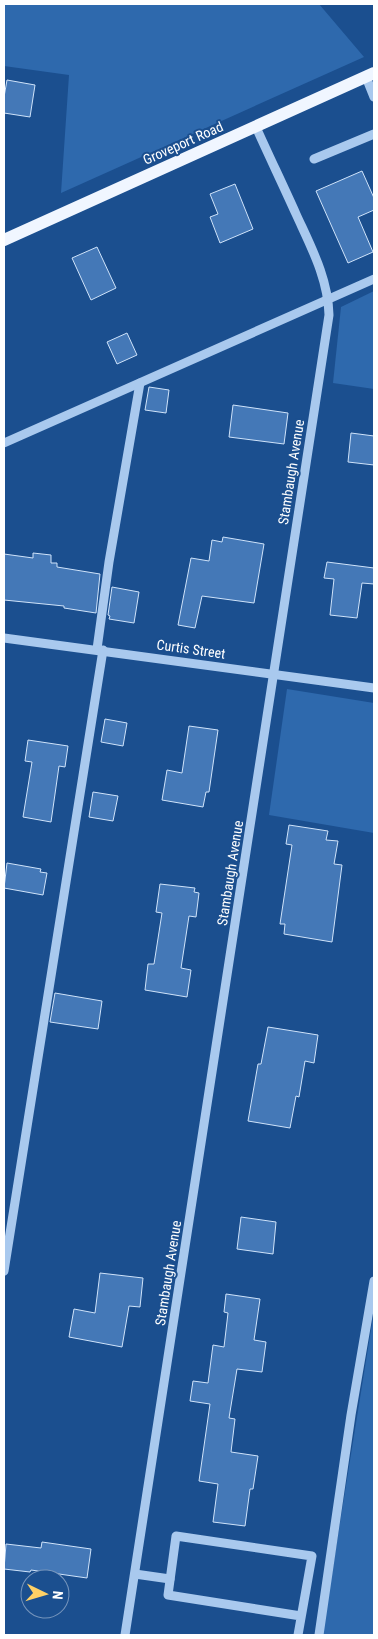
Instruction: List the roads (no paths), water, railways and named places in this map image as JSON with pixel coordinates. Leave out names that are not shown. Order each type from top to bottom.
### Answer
[{"type":"main road","name":"Groveport Road","points":[[4,240],[370,75]]},
{"type":"street","points":[[370,75],[374,97]]},
{"type":"street","name":"Stambaugh Avenue","points":[[125,1635],[329,315],[328,298],[317,259],[256,127]]},
{"type":"street","points":[[314,159],[374,134]]},
{"type":"street","points":[[4,443],[374,279]]},
{"type":"street","points":[[4,1270],[100,650],[109,562],[140,383]]},
{"type":"street","name":"Curtis Street","points":[[4,638],[374,688]]},
{"type":"street","points":[[319,1635],[374,1281]]},
{"type":"street","points":[[298,1635],[312,1556],[176,1536],[168,1595],[301,1616]]},
{"type":"street","points":[[135,1574],[170,1579]]}]
